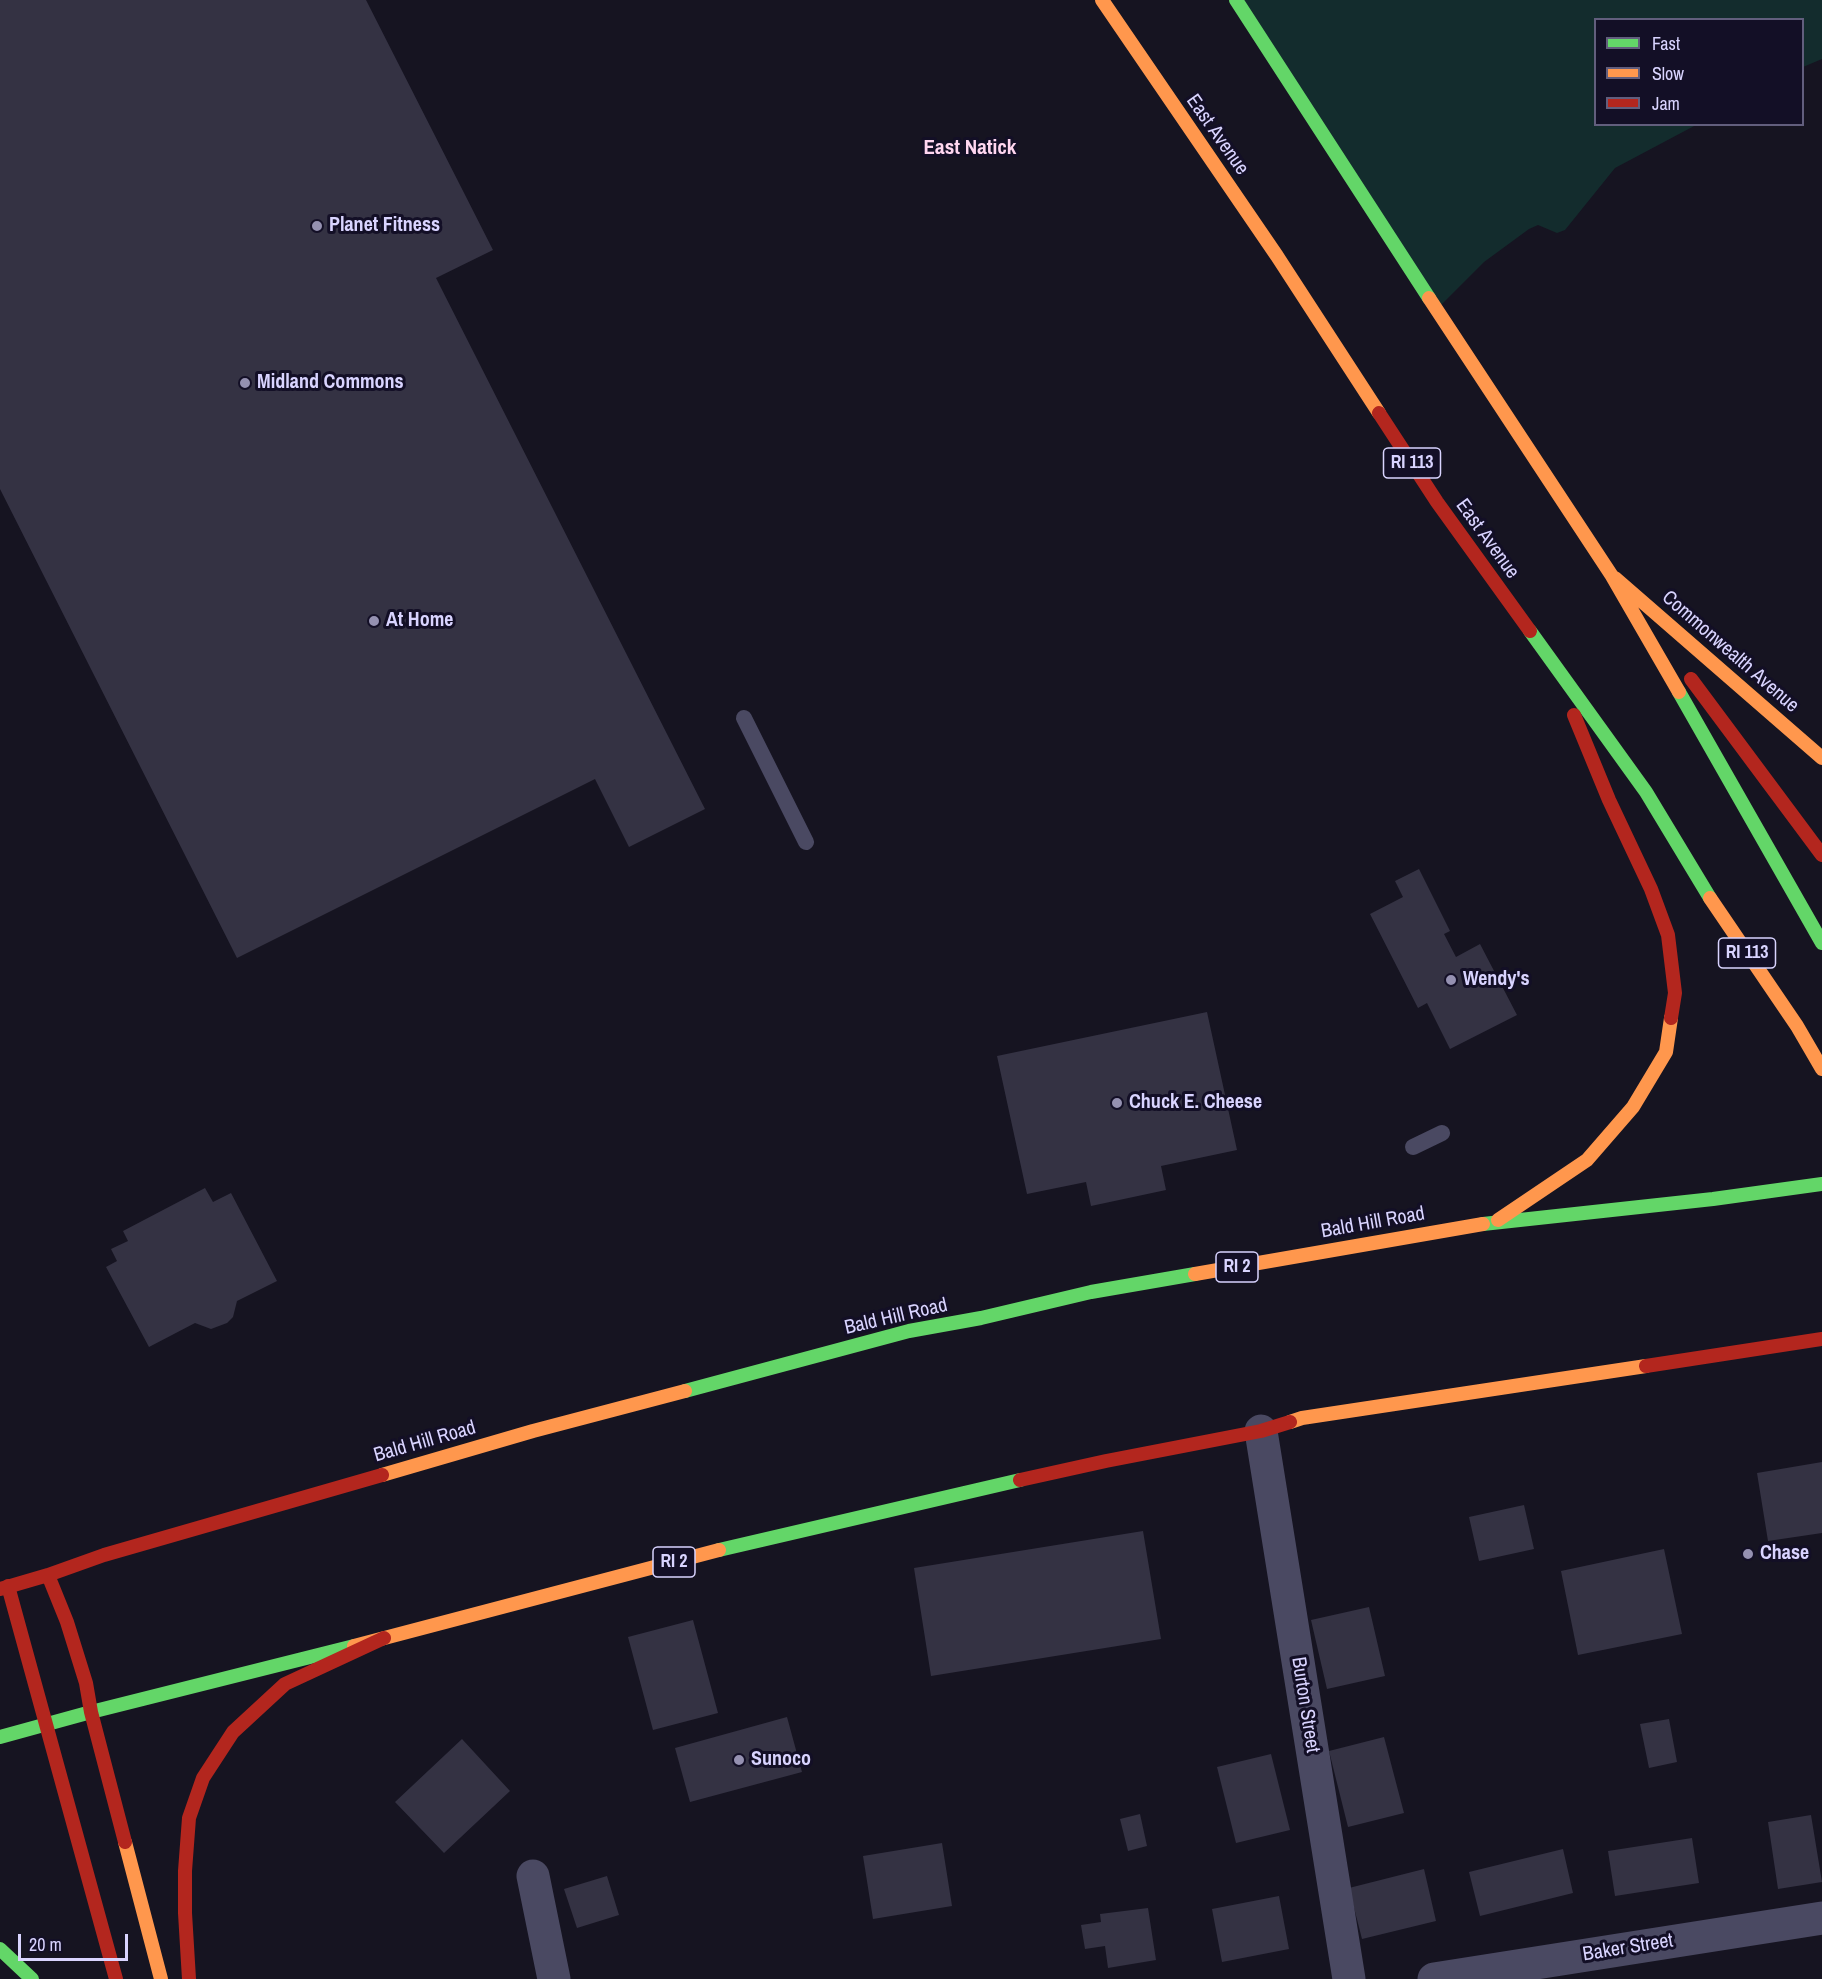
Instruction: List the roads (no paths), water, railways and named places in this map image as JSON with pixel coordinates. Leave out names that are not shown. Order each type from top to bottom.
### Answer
[{"type":"main road","name":"East Avenue","points":[[1102,0],[1277,256],[1437,502],[1646,792],[1719,913],[1797,1026],[1822,1069]]},
{"type":"main road","points":[[1236,0],[1464,353],[1612,576],[1822,943]]},
{"type":"main road","points":[[1612,576],[1822,855]]},
{"type":"main road","name":"Commonwealth Avenue","points":[[1612,576],[1822,758]]},
{"type":"main road","points":[[1494,1222],[1587,1160],[1633,1107],[1666,1052],[1675,993],[1668,935],[1652,889],[1609,800],[1554,666]]},
{"type":"main road","name":"Bald Hill Road","points":[[4,1588],[104,1555],[532,1431],[909,1331],[981,1318],[1091,1292],[1494,1222],[1713,1199],[1822,1184]]},
{"type":"main road","name":"RI 2","points":[[0,1737],[762,1539],[1106,1461],[1261,1431],[1302,1418],[1822,1339]]},
{"type":"main road","points":[[48,1575],[67,1622],[86,1683],[91,1712],[161,1979]]},
{"type":"main road","points":[[4,1588],[47,1724],[116,1979]]},
{"type":"main road","points":[[189,1979],[184,1871],[189,1818],[203,1778],[233,1732],[285,1684],[384,1638]]},
{"type":"main road","points":[[0,1949],[32,1979]]},
{"type":"street","name":"Burton Street","points":[[1261,1431],[1349,1979]]},
{"type":"street","points":[[533,1876],[554,1979]]},
{"type":"street","name":"Baker Street","points":[[1434,1979],[1822,1918]]},
{"type":"lane","points":[[744,718],[806,842]]},
{"type":"lane","points":[[1413,1147],[1442,1133]]},
{"type":"place","name":"Planet Fitness","points":[[317,226]]},
{"type":"place","name":"Midland Commons","points":[[245,383]]},
{"type":"place","name":"At Home","points":[[374,621]]},
{"type":"place","name":"Wendy's","points":[[1451,980]]},
{"type":"place","name":"Chuck E. Cheese","points":[[1117,1103]]},
{"type":"place","name":"Chase","points":[[1748,1554]]},
{"type":"place","name":"Sunoco","points":[[739,1760]]},
{"type":"district","name":"East Natick","points":[[970,148]]}]
